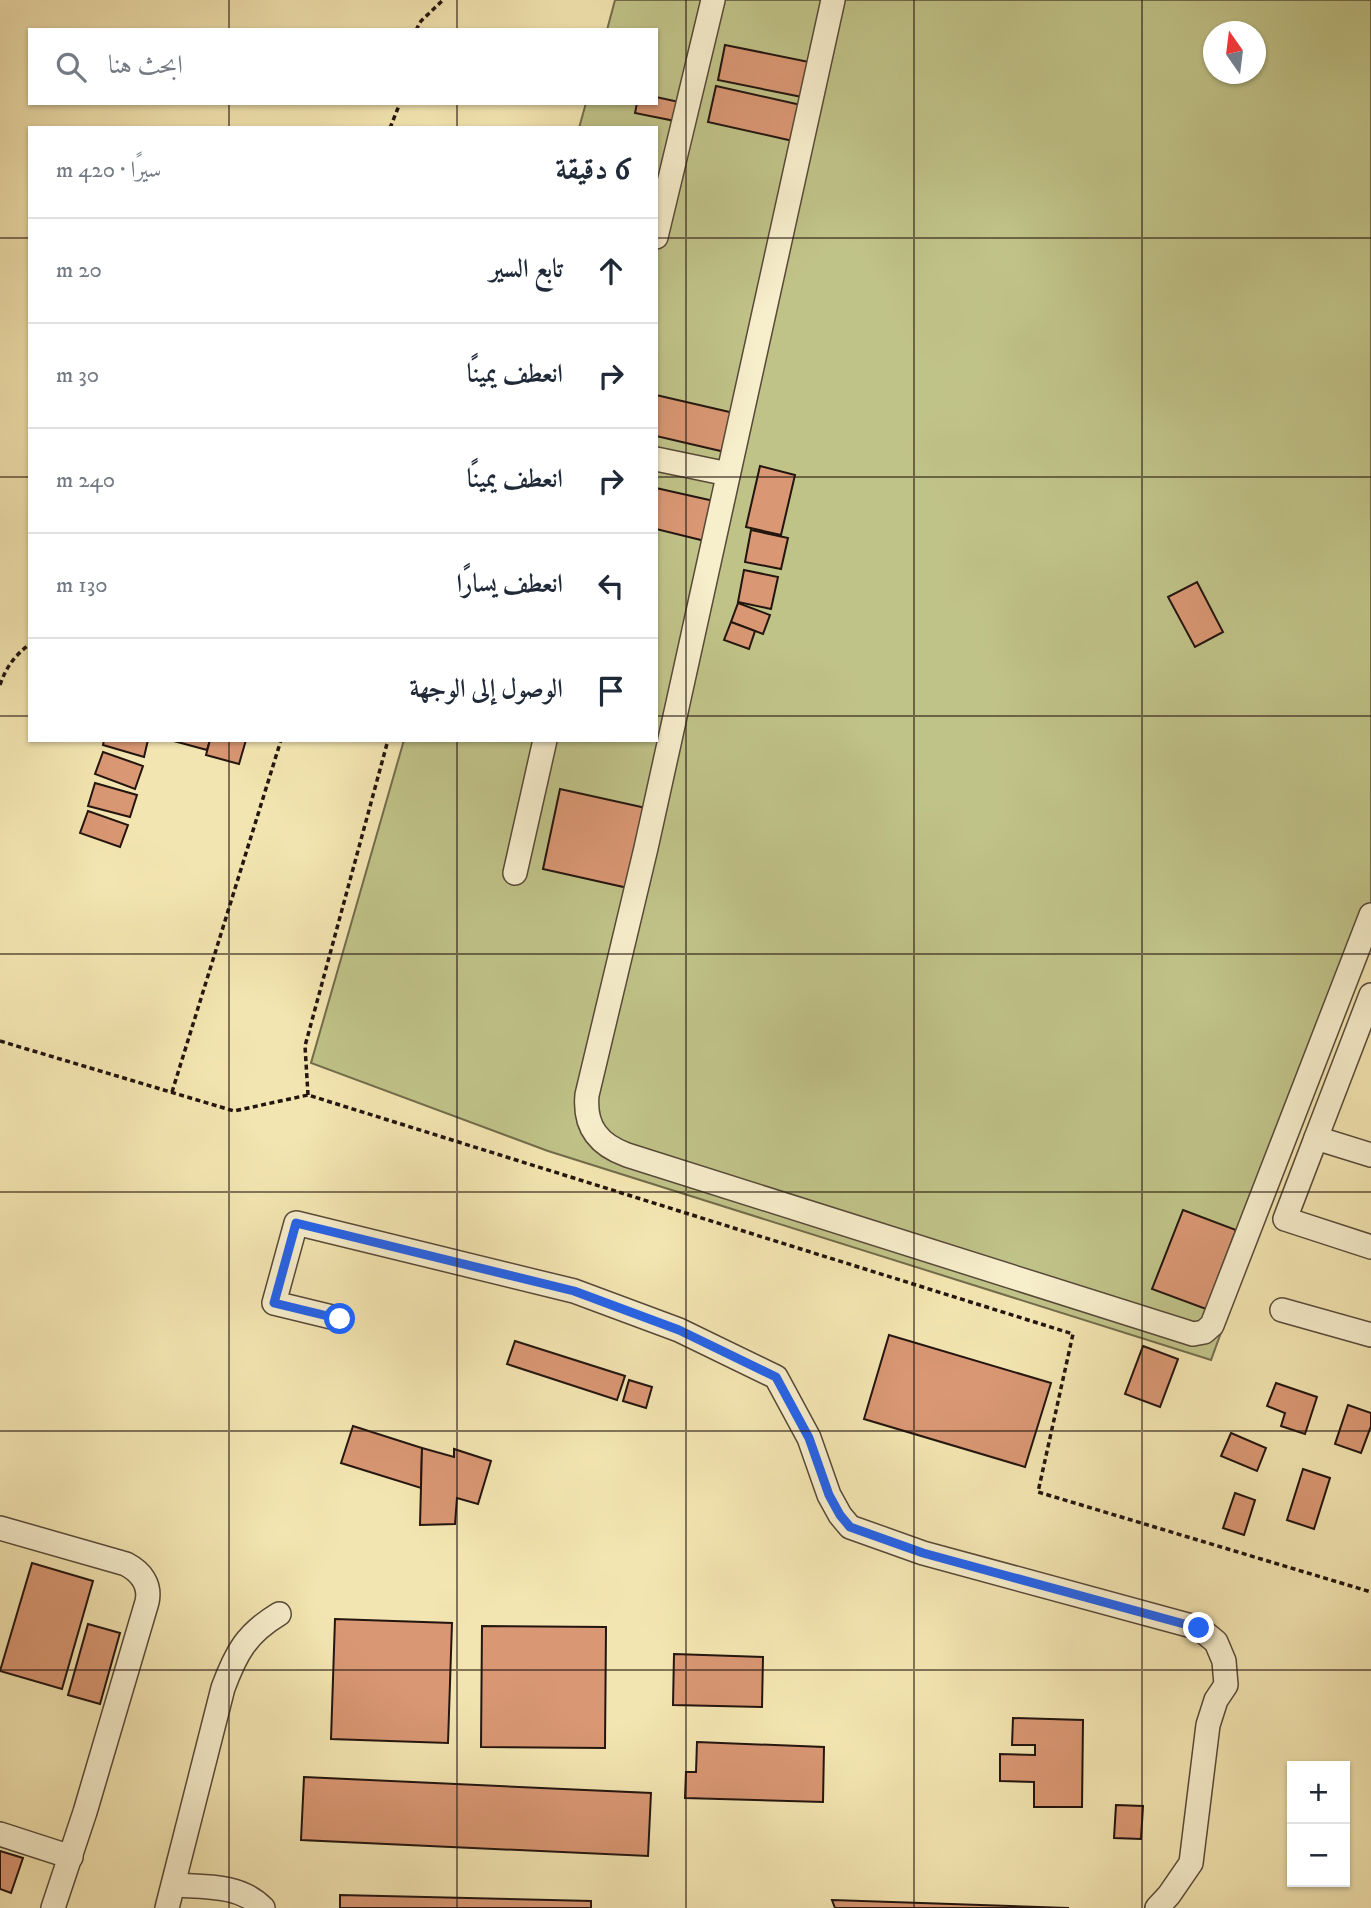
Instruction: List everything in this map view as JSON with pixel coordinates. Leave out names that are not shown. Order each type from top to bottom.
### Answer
[{"type":"street","points":[[658,229],[713,0]]},
{"type":"street","points":[[833,0],[646,848],[587,1095],[586,1106],[592,1127],[610,1149],[1193,1334],[1204,1332],[1212,1325],[1371,915]]},
{"type":"street","points":[[658,459],[728,474]]},
{"type":"street","points":[[515,873],[545,742]]},
{"type":"street","points":[[1371,995],[1285,1219],[1371,1247]]},
{"type":"street","points":[[1316,1138],[1371,1156]]},
{"type":"street","points":[[340,1319],[274,1303],[296,1223],[574,1291],[679,1330],[776,1377],[809,1438],[829,1495],[850,1527],[923,1553],[1199,1628],[1216,1642],[1224,1661],[1226,1685],[1216,1700],[1208,1725],[1191,1863],[1170,1895],[1157,1908]]},
{"type":"street","points":[[1282,1310],[1371,1335]]},
{"type":"street","points":[[0,1528],[126,1564],[140,1574],[148,1587],[147,1602],[71,1857],[53,1908]]},
{"type":"street","points":[[167,1908],[223,1688],[234,1657],[259,1626],[279,1614]]},
{"type":"street","points":[[0,1835],[71,1857]]},
{"type":"street","points":[[174,1885],[228,1889],[247,1896],[263,1908]]},
{"type":"path","points":[[417,28],[443,0]]},
{"type":"path","points":[[391,126],[399,105]]},
{"type":"path","points":[[0,685],[5,671],[19,652],[28,645]]},
{"type":"path","points":[[172,1093],[280,742]]},
{"type":"path","points":[[308,1095],[305,1046],[387,742]]},
{"type":"path","points":[[0,1041],[234,1111],[308,1095],[1073,1334],[1038,1492],[1371,1592]]},
{"type":"green space","points":[[615,0],[1371,0],[1371,922],[1211,1360],[548,1151],[311,1063],[403,742],[658,742],[658,126],[580,126],[585,105],[658,105],[658,28],[608,28]]},
{"type":"building","points":[[725,45],[809,62],[802,97],[718,80]]},
{"type":"building","points":[[716,86],[801,105],[793,141],[708,122]]},
{"type":"building","points":[[658,97],[679,102],[675,121],[635,113],[637,105],[658,105]]},
{"type":"building","points":[[658,395],[734,413],[725,452],[658,436]]},
{"type":"building","points":[[760,466],[795,475],[781,535],[746,527]]},
{"type":"building","points":[[658,488],[714,501],[705,541],[658,529]]},
{"type":"building","points":[[751,530],[788,538],[781,569],[745,562]]},
{"type":"building","points":[[744,570],[778,577],[771,609],[738,602]]},
{"type":"building","points":[[1197,582],[1223,632],[1195,647],[1168,597]]},
{"type":"building","points":[[738,603],[770,615],[763,634],[731,622]]},
{"type":"building","points":[[731,622],[755,631],[749,649],[724,640]]},
{"type":"building","points":[[104,742],[148,742],[144,757],[103,745]]},
{"type":"building","points":[[177,742],[209,742],[207,750]]},
{"type":"building","points":[[209,742],[245,742],[239,764],[206,755]]},
{"type":"building","points":[[103,752],[143,766],[135,789],[95,774]]},
{"type":"building","points":[[95,783],[137,795],[130,817],[88,806]]},
{"type":"building","points":[[560,789],[646,808],[628,888],[543,869]]},
{"type":"building","points":[[88,811],[128,825],[120,847],[80,833]]},
{"type":"building","points":[[1183,1210],[1236,1230],[1206,1309],[1152,1289]]},
{"type":"building","points":[[889,1335],[1051,1383],[1025,1467],[864,1419]]},
{"type":"building","points":[[515,1341],[625,1376],[617,1400],[507,1364]]},
{"type":"building","points":[[1143,1346],[1178,1359],[1160,1407],[1125,1394]]},
{"type":"building","points":[[629,1380],[652,1387],[646,1408],[623,1401]]},
{"type":"building","points":[[1276,1383],[1317,1397],[1305,1434],[1281,1426],[1285,1413],[1267,1406]]},
{"type":"building","points":[[1348,1405],[1371,1413],[1371,1426],[1361,1453],[1335,1444]]},
{"type":"building","points":[[353,1426],[422,1448],[421,1488],[341,1463]]},
{"type":"building","points":[[1231,1433],[1266,1448],[1257,1471],[1221,1456]]},
{"type":"building","points":[[422,1448],[454,1457],[454,1449],[491,1461],[478,1504],[457,1498],[455,1524],[420,1525]]},
{"type":"building","points":[[1303,1469],[1330,1478],[1314,1529],[1287,1520]]},
{"type":"building","points":[[1235,1493],[1255,1500],[1244,1535],[1223,1528]]},
{"type":"building","points":[[32,1563],[93,1581],[62,1689],[0,1671]]},
{"type":"building","points":[[335,1619],[452,1623],[448,1743],[331,1739]]},
{"type":"building","points":[[88,1624],[120,1633],[100,1704],[68,1695]]},
{"type":"building","points":[[482,1626],[606,1627],[605,1748],[481,1747]]},
{"type":"building","points":[[674,1654],[763,1657],[762,1707],[673,1705]]},
{"type":"building","points":[[1013,1718],[1083,1720],[1082,1807],[1034,1807],[1034,1782],[1000,1781],[1000,1754],[1035,1755],[1035,1745],[1012,1745]]},
{"type":"building","points":[[697,1742],[824,1747],[823,1802],[685,1798],[686,1772],[696,1772]]},
{"type":"building","points":[[304,1777],[651,1793],[648,1856],[301,1840]]},
{"type":"building","points":[[1116,1805],[1143,1806],[1141,1839],[1114,1838]]},
{"type":"building","points":[[0,1851],[23,1858],[11,1893],[0,1889]]},
{"type":"building","points":[[340,1895],[591,1901],[591,1908],[340,1908]]},
{"type":"building","points":[[832,1900],[1069,1908],[835,1908]]},
{"type":"route","points":[[340,1319],[274,1303],[296,1223],[574,1291],[679,1330],[776,1377],[809,1438],[829,1495],[850,1527],[923,1553],[1199,1628]]}]
